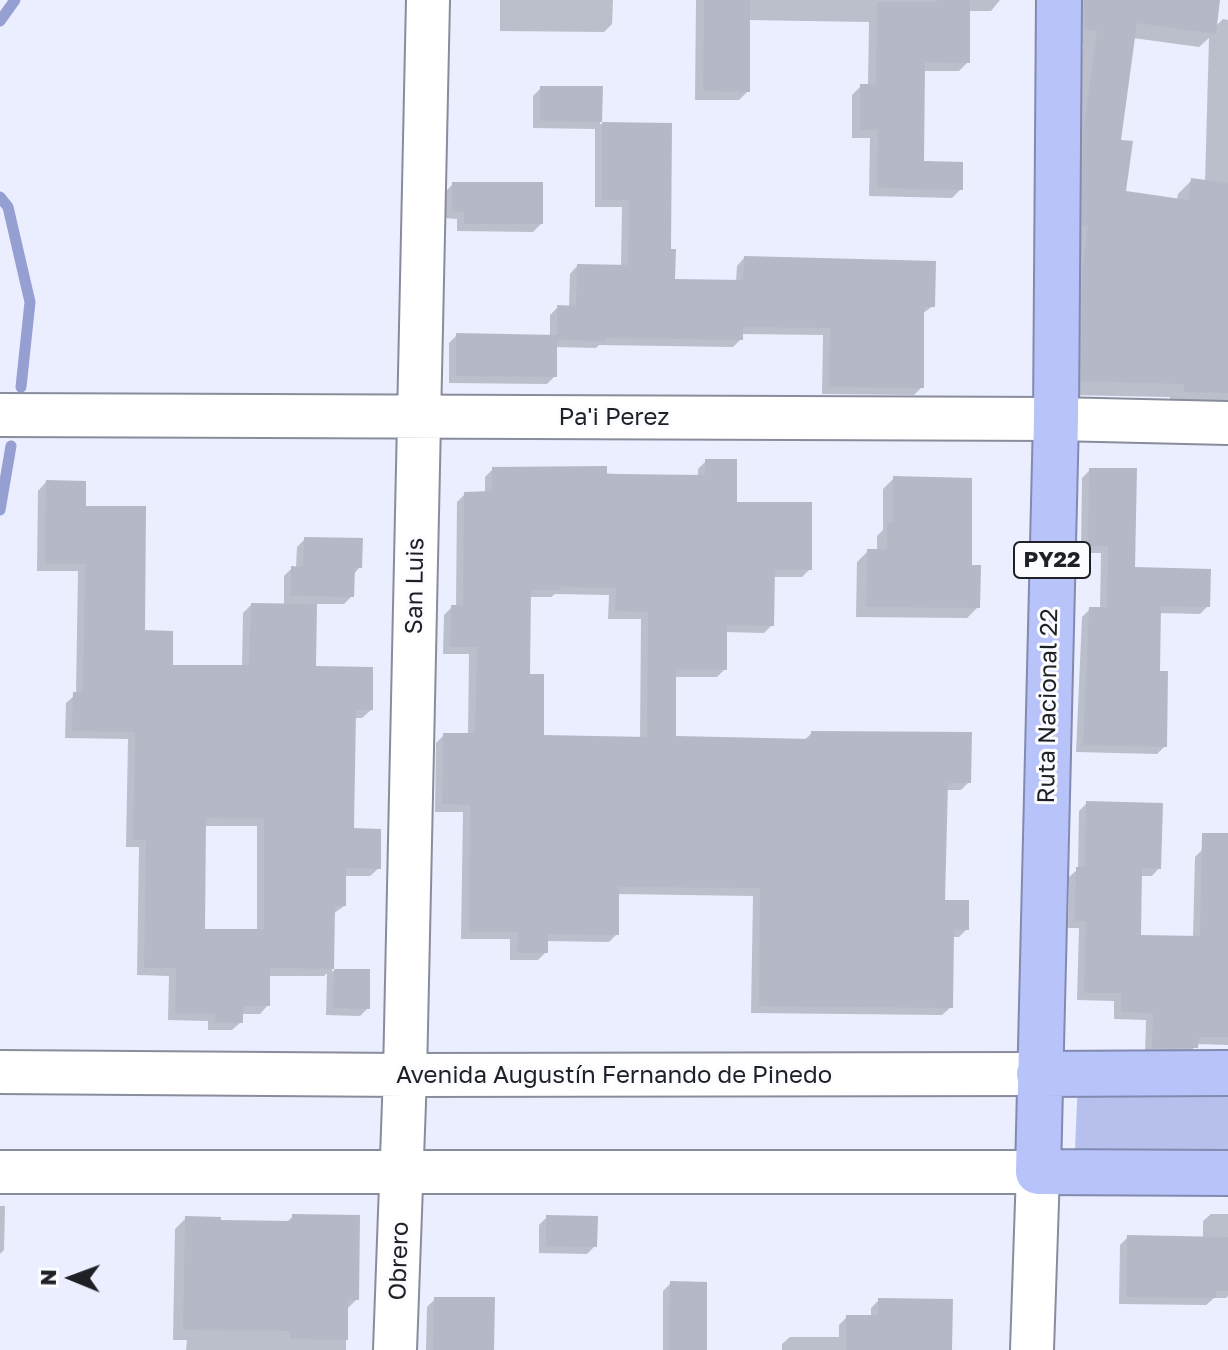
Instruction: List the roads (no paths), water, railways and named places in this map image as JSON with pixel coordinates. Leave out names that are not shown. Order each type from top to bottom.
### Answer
[{"type":"highway","name":"Ruta Nacional 22","points":[[1038,1172],[1056,419],[1059,0]]},
{"type":"highway","name":"Avenida Augustín Fernando de Pinedo","points":[[1039,1074],[1228,1073]]},
{"type":"highway","points":[[1038,1172],[1228,1173]]},
{"type":"street","name":"San Luis","points":[[402,1173],[428,0]]},
{"type":"street","name":"Pa'i Perez","points":[[0,415],[1056,419],[1228,423]]},
{"type":"street","name":"Avenida Augustín Fernando de Pinedo","points":[[0,1072],[1039,1074]]},
{"type":"street","points":[[0,1172],[1038,1172],[1032,1350]]},
{"type":"street","name":"Obrero","points":[[395,1350],[402,1173]]},
{"type":"waterway","points":[[0,21],[15,0]]},
{"type":"waterway","points":[[0,197],[8,207],[30,302],[21,387]]},
{"type":"waterway","points":[[0,510],[11,446]]}]
